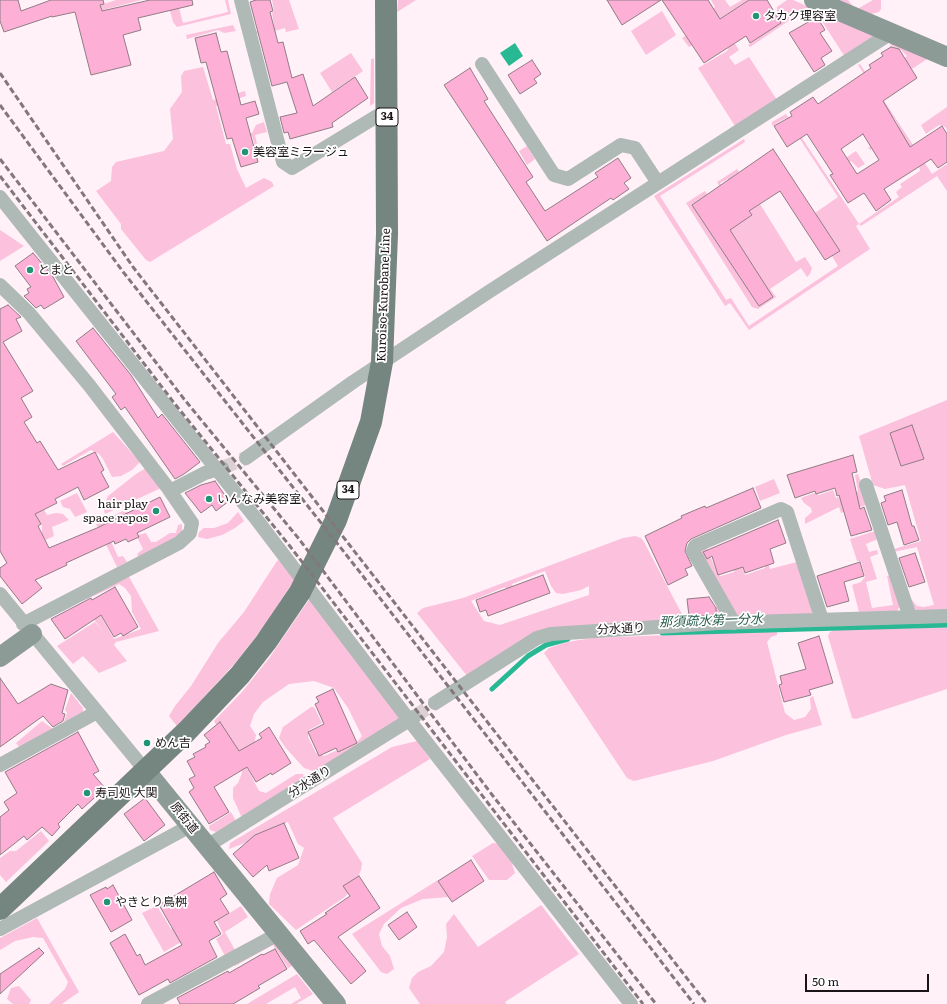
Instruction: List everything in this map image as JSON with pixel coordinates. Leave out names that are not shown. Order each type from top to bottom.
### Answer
[{"type":"main road","name":"Kuroiso-Kurobane Line","points":[[3,899],[145,770],[240,675],[285,616],[318,558],[345,499],[371,422],[382,362],[387,234],[386,0]]},
{"type":"street","points":[[241,0],[283,162],[292,168],[387,110]]},
{"type":"street","points":[[814,0],[947,58]]},
{"type":"street","points":[[246,458],[402,349],[891,34]]},
{"type":"street","points":[[482,64],[554,175],[568,179],[621,145],[635,148],[658,183]]},
{"type":"street","points":[[0,198],[219,469],[631,1004]]},
{"type":"street","points":[[0,285],[13,296],[89,385],[170,491],[192,523],[190,533],[185,538],[27,629],[0,657]]},
{"type":"street","points":[[0,302],[13,296]]},
{"type":"street","points":[[170,491],[219,469]]},
{"type":"street","points":[[866,485],[910,617]]},
{"type":"street","points":[[734,623],[693,551],[695,546],[781,509],[787,512],[822,620]]},
{"type":"street","name":"原街道","points":[[0,594],[27,629],[145,770],[336,1004]]},
{"type":"street","name":"分水通り","points":[[435,703],[537,638],[551,634],[734,623],[947,616]]},
{"type":"street","points":[[0,765],[97,712]]},
{"type":"street","name":"分水通り","points":[[207,846],[411,718]]},
{"type":"street","points":[[0,929],[190,826]]},
{"type":"street","points":[[148,1004],[278,934]]},
{"type":"shaded area","points":[[116,0],[141,0],[77,17],[76,13]]},
{"type":"shaded area","points":[[167,0],[177,0],[183,23],[228,12],[225,0],[228,0],[231,14],[177,27],[173,22]]},
{"type":"shaded area","points":[[272,0],[289,0],[299,29],[286,32],[285,28],[261,35],[254,32],[274,26]]},
{"type":"shaded area","points":[[398,0],[416,0],[397,12]]},
{"type":"shaded area","points":[[711,0],[725,0],[730,7],[742,0],[748,0],[692,37],[695,44],[689,47],[682,38],[701,26],[700,19],[715,7]]},
{"type":"shaded area","points":[[787,0],[793,0],[809,7],[750,47],[748,45],[766,32],[775,18],[777,7]]},
{"type":"shaded area","points":[[828,0],[848,0],[853,6],[859,8],[873,0],[881,0],[881,9],[879,12],[871,14]]},
{"type":"shaded area","points":[[662,11],[676,35],[646,55],[631,31]]},
{"type":"shaded area","points":[[824,12],[873,35],[872,40],[845,57],[818,15]]},
{"type":"shaded area","points":[[233,25],[236,31],[224,33],[218,30],[187,39],[186,35]]},
{"type":"shaded area","points":[[730,36],[739,50],[729,57],[735,65],[749,57],[777,100],[735,126],[698,68],[727,51],[731,44]]},
{"type":"shaded area","points":[[515,43],[523,56],[509,66],[500,53]]},
{"type":"shaded area","points":[[892,43],[927,59],[906,73],[899,62],[907,56],[901,50],[890,45]]},
{"type":"shaded area","points":[[351,53],[363,71],[332,92],[320,73]]},
{"type":"shaded area","points":[[374,58],[374,103],[370,106],[371,59]]},
{"type":"shaded area","points":[[860,64],[932,174],[947,164],[947,191],[937,176],[861,226],[859,224],[899,197],[896,192],[902,187],[900,184],[920,171],[919,165],[896,133],[870,150],[868,148],[899,127],[894,118],[889,121],[878,95],[858,65]]},
{"type":"shaded area","points":[[203,67],[213,100],[245,91],[246,96],[216,106],[226,144],[230,144],[237,169],[246,188],[264,178],[272,182],[274,186],[150,262],[146,260],[121,229],[121,224],[96,191],[111,181],[112,167],[116,162],[164,151],[173,139],[170,109],[182,92],[181,76],[184,71]]},
{"type":"shaded area","points":[[947,107],[947,130],[945,127],[939,125],[926,134],[921,125]]},
{"type":"shaded area","points":[[786,114],[859,224],[856,226],[870,249],[749,330],[730,303],[725,306],[654,196],[744,139],[745,142],[660,196],[726,300],[731,298],[749,326],[838,266],[832,256],[840,251],[815,213],[838,197],[786,118],[772,126],[772,122]]},
{"type":"shaded area","points":[[264,122],[267,132],[255,135],[257,144],[255,146],[252,136],[243,138],[241,136],[252,133],[256,125]]},
{"type":"shaded area","points":[[527,146],[535,159],[527,165],[519,151]]},
{"type":"shaded area","points":[[856,151],[865,164],[858,168],[851,161],[842,167],[843,160]]},
{"type":"shaded area","points":[[737,169],[739,172],[731,178],[752,209],[760,204],[796,262],[805,257],[812,268],[807,277],[801,268],[770,289],[776,297],[758,309],[752,307],[686,203],[705,191],[710,199],[722,191],[717,182]],"holes":[[[728,179],[752,215],[744,220],[720,183]],[[707,195],[773,297],[759,306],[692,205]]]},
{"type":"shaded area","points":[[0,230],[24,246],[0,261]]},
{"type":"shaded area","points":[[947,400],[947,611],[913,612],[908,601],[912,600],[917,606],[924,607],[934,605],[917,547],[893,552],[894,549],[921,541],[905,485],[885,489],[873,485],[859,436]],"holes":[[[901,429],[904,438],[915,434],[923,459],[901,466],[890,433]]]},
{"type":"shaded area","points":[[113,432],[140,462],[132,470],[121,476],[112,477],[103,459],[99,454],[91,450],[63,466],[61,464]]},
{"type":"shaded area","points":[[146,468],[161,488],[105,514],[103,507],[108,496]]},
{"type":"shaded area","points":[[858,474],[869,504],[841,513],[839,507],[805,524],[805,518],[812,512],[811,508],[804,503],[801,498],[814,493],[819,495],[833,490],[836,498],[855,493],[858,491],[855,475]]},
{"type":"shaded area","points":[[774,479],[780,493],[760,501],[755,487]]},
{"type":"shaded area","points":[[77,493],[87,512],[75,517],[70,509],[63,507],[60,501]]},
{"type":"shaded area","points":[[36,496],[47,515],[56,513],[63,514],[69,520],[52,527],[54,536],[35,545],[42,535],[42,526],[28,500]]},
{"type":"shaded area","points":[[127,509],[138,535],[146,533],[151,542],[156,542],[170,533],[176,533],[178,525],[182,524],[182,534],[139,557],[137,554],[143,549],[137,537],[105,528],[118,557],[123,556],[127,562],[117,567],[96,524]]},
{"type":"shaded area","points":[[238,512],[244,521],[235,528],[222,535],[207,539],[198,537],[199,532],[204,528],[214,528],[228,523]]},
{"type":"shaded area","points":[[875,531],[878,539],[866,544],[869,552],[877,550],[878,554],[870,557],[877,579],[866,582],[872,608],[893,605],[887,576],[892,575],[900,606],[897,611],[859,612],[852,585],[861,582],[865,577],[861,561],[857,561],[850,539]]},
{"type":"shaded area","points":[[635,536],[641,538],[684,618],[716,615],[716,607],[719,606],[722,615],[719,619],[552,628],[468,677],[417,613],[423,608],[463,598],[623,538]],"holes":[[[545,571],[551,586],[556,593],[563,594],[581,590],[589,586],[589,595],[500,625],[484,621],[471,601],[505,587],[512,602],[517,600],[512,584]]]},
{"type":"shaded area","points":[[763,545],[770,569],[797,562],[814,609],[811,614],[737,617],[700,554],[701,550],[707,548],[718,575],[721,576],[734,572],[737,552],[745,575],[765,568],[766,565]]},
{"type":"shaded area","points":[[282,559],[296,577],[291,585],[264,626],[237,661],[177,726],[169,716],[175,706],[191,686],[218,643],[244,612],[277,561]]},
{"type":"shaded area","points":[[128,575],[159,631],[116,642],[114,645],[127,661],[99,673],[83,656],[73,664],[57,646],[95,622],[104,633],[89,613],[97,609],[114,639],[141,629],[132,612],[131,596],[125,588],[119,584],[81,602]]},
{"type":"shaded area","points":[[310,598],[402,719],[316,772],[304,768],[285,747],[279,738],[283,727],[311,707],[314,707],[322,723],[309,730],[308,737],[316,753],[324,756],[358,741],[362,736],[348,708],[334,688],[314,681],[289,684],[263,702],[254,714],[250,726],[256,735],[251,758],[246,766],[259,791],[266,793],[296,774],[303,774],[304,781],[242,818],[233,798],[233,788],[238,783],[242,773],[241,765],[214,721],[242,692],[270,657]]},
{"type":"shaded area","points":[[947,627],[947,689],[856,719],[852,718],[828,636],[830,632],[834,630]]},
{"type":"shaded area","points":[[777,631],[777,635],[771,637],[767,642],[785,713],[794,720],[805,717],[811,709],[810,698],[813,696],[822,725],[786,735],[713,761],[634,781],[627,778],[544,653],[549,648],[567,642],[593,638]]},
{"type":"shaded area","points":[[71,693],[83,708],[83,712],[64,722],[67,713],[65,710]]},
{"type":"shaded area","points":[[42,721],[53,729],[20,748],[16,743]]},
{"type":"shaded area","points":[[417,741],[430,759],[333,818],[362,863],[361,870],[354,885],[345,897],[296,930],[269,904],[270,894],[277,878],[298,865],[304,848],[298,844],[288,822],[250,841],[229,849],[230,843],[392,747]]},
{"type":"shaded area","points":[[231,812],[236,821],[216,832],[210,830],[209,826]]},
{"type":"shaded area","points":[[41,831],[49,841],[6,882],[0,875],[0,858],[10,851],[16,851]]},
{"type":"shaded area","points":[[493,843],[499,844],[510,857],[515,873],[507,880],[489,880],[472,856]]},
{"type":"shaded area","points":[[438,880],[449,897],[423,899],[401,908],[384,924],[379,934],[382,946],[390,956],[394,969],[387,974],[381,972],[352,934]]},
{"type":"shaded area","points":[[541,905],[579,954],[505,1002],[506,1004],[420,1004],[409,988],[412,978],[418,972],[431,966],[444,952],[447,937],[446,924],[454,914],[478,947]]},
{"type":"shaded area","points":[[157,906],[171,929],[217,915],[220,919],[241,906],[248,917],[225,932],[235,950],[225,956],[216,939],[223,934],[217,921],[164,952],[142,913]]},
{"type":"shaded area","points":[[37,918],[79,992],[62,1004],[49,1004],[65,989],[68,982],[43,938],[33,937],[15,941],[0,950],[0,938]]},
{"type":"shaded area","points":[[274,942],[292,966],[288,968],[273,945],[235,966],[234,964]]},
{"type":"shaded area","points":[[297,974],[313,994],[296,1004],[291,1004],[301,998],[295,987],[266,1004],[247,1004]]},
{"type":"shaded area","points":[[19,986],[31,1000],[29,1004],[13,1004],[7,999],[11,988]]},
{"type":"building","points":[[0,0],[18,0],[21,11],[51,0],[103,0],[104,4],[100,5],[102,11],[150,0],[192,0],[193,5],[138,18],[141,30],[123,35],[131,65],[91,75],[75,12],[52,16],[4,32],[0,21]]},
{"type":"building","points":[[256,0],[270,0],[273,11],[270,12],[278,43],[283,42],[292,78],[303,74],[313,106],[355,77],[368,98],[332,123],[333,127],[290,139],[288,132],[284,133],[280,117],[297,113],[287,82],[272,86],[250,2]]},
{"type":"building","points":[[607,0],[661,0],[622,25]]},
{"type":"building","points":[[662,0],[708,0],[720,19],[749,0],[767,0],[781,23],[750,43],[746,36],[704,63]]},
{"type":"building","points":[[817,17],[825,30],[820,33],[832,51],[821,58],[825,65],[814,72],[789,33]]},
{"type":"building","points":[[216,33],[221,52],[227,51],[241,105],[255,101],[259,114],[246,118],[258,162],[241,167],[232,138],[227,139],[206,62],[201,63],[195,38]]},
{"type":"building","points":[[891,47],[899,49],[917,78],[883,101],[910,147],[942,126],[947,134],[947,162],[938,168],[931,159],[884,189],[891,200],[876,211],[864,193],[848,203],[830,175],[833,174],[807,134],[787,147],[774,126],[792,116],[790,112],[813,97],[818,104],[871,68],[869,65],[883,56],[881,53]],"holes":[[[863,134],[879,160],[857,174],[841,149]]]},
{"type":"building","points":[[532,60],[541,74],[534,79],[537,83],[520,94],[508,75]]},
{"type":"building","points":[[470,68],[488,99],[484,101],[533,177],[526,182],[545,211],[598,177],[595,173],[618,158],[631,178],[624,183],[629,189],[613,200],[611,198],[547,241],[444,85]]},
{"type":"building","points":[[773,149],[840,251],[825,260],[780,191],[749,211],[752,215],[730,230],[773,297],[759,306],[692,205]]},
{"type":"building","points":[[33,253],[52,275],[64,297],[44,309],[41,305],[36,308],[24,296],[29,293],[27,289],[31,287],[15,266]]},
{"type":"building","points":[[8,305],[21,317],[16,319],[22,331],[3,342],[33,391],[21,398],[32,417],[24,422],[37,443],[40,441],[58,470],[95,452],[104,470],[101,472],[109,487],[84,500],[78,487],[55,499],[57,503],[35,514],[41,524],[38,526],[49,548],[97,528],[160,497],[170,517],[137,533],[139,537],[128,542],[126,539],[115,544],[114,541],[66,563],[67,565],[35,580],[42,588],[22,604],[0,576],[0,568],[7,563],[0,551],[0,309]]},
{"type":"building","points":[[93,328],[131,375],[158,418],[162,414],[200,462],[184,474],[175,479],[125,407],[121,410],[112,397],[116,394],[76,341]]},
{"type":"building","points":[[912,425],[924,459],[901,466],[890,433]]},
{"type":"building","points":[[853,455],[857,472],[852,473],[860,509],[864,507],[872,530],[851,536],[839,495],[837,496],[835,488],[816,494],[815,491],[795,498],[787,475]]},
{"type":"building","points":[[215,481],[229,501],[216,511],[212,505],[201,513],[185,493],[201,485]]},
{"type":"building","points":[[753,488],[761,508],[691,539],[687,543],[685,551],[692,566],[685,569],[688,575],[668,585],[645,536],[682,518],[681,516],[705,506],[706,508]]},
{"type":"building","points":[[902,490],[912,526],[914,526],[919,540],[904,545],[897,522],[888,525],[881,503],[886,501],[884,496]]},
{"type":"building","points":[[778,520],[786,543],[770,549],[774,563],[745,573],[743,567],[718,575],[712,556],[707,559],[703,552]]},
{"type":"building","points":[[915,553],[925,582],[909,587],[899,558]]},
{"type":"building","points":[[860,562],[864,576],[844,582],[849,601],[827,607],[817,576]]},
{"type":"building","points":[[543,575],[550,593],[488,616],[486,610],[480,612],[476,600]]},
{"type":"building","points":[[115,587],[138,627],[123,636],[121,633],[114,637],[101,615],[65,639],[51,619],[91,598],[92,600]]},
{"type":"building","points":[[709,597],[716,608],[716,615],[689,616],[687,599]]},
{"type":"building","points":[[819,636],[833,683],[809,690],[811,695],[784,702],[779,685],[782,684],[780,676],[806,669],[798,643]]},
{"type":"building","points":[[0,678],[18,704],[51,684],[68,690],[62,713],[65,714],[63,721],[53,727],[43,716],[0,747]]},
{"type":"building","points":[[333,689],[357,743],[338,752],[336,748],[319,756],[308,732],[324,724],[315,704],[319,702],[316,697]]},
{"type":"building","points":[[220,722],[239,751],[262,738],[259,734],[269,727],[291,763],[272,775],[271,773],[256,782],[247,767],[214,787],[229,812],[209,824],[189,792],[194,788],[189,779],[195,776],[187,761],[195,757],[193,754],[206,747],[205,745],[210,742],[204,735]]},
{"type":"building","points":[[78,732],[99,771],[93,774],[105,788],[82,809],[78,804],[58,824],[60,827],[52,836],[42,827],[27,840],[24,836],[0,855],[0,817],[9,810],[4,802],[17,793],[5,772]]},
{"type":"building","points":[[145,798],[165,825],[144,841],[124,814]]},
{"type":"building","points":[[284,823],[299,858],[269,871],[267,865],[253,877],[233,854],[255,835]]},
{"type":"building","points":[[471,860],[484,881],[452,902],[438,881]]},
{"type":"building","points":[[214,872],[227,894],[220,899],[229,913],[214,922],[221,934],[209,941],[217,957],[170,983],[168,979],[139,995],[110,943],[125,934],[137,956],[140,954],[145,965],[182,945],[159,905]]},
{"type":"building","points":[[359,876],[380,908],[338,937],[366,971],[351,984],[314,940],[308,944],[300,931],[327,914],[325,913],[350,896],[343,886]]},
{"type":"building","points":[[113,885],[132,920],[111,932],[90,895],[106,887],[107,889]]},
{"type":"building","points":[[407,912],[417,927],[399,940],[388,925]]},
{"type":"building","points":[[39,948],[44,953],[0,994],[0,974]]},
{"type":"building","points":[[275,949],[287,969],[258,986],[260,988],[233,1004],[180,1004],[177,998],[228,971],[229,973],[262,954],[263,955]]},
{"type":"waterway","name":"那須疏水第一分水","points":[[662,633],[947,625]]},
{"type":"waterway","name":"那須疏水第一分水","points":[[492,689],[528,656],[546,645],[568,639]]},
{"type":"tunnel","points":[[222,468],[246,458]]},
{"type":"tunnel","points":[[414,717],[435,703]]},
{"type":"railway","points":[[0,73],[133,267],[707,1004]]},
{"type":"railway","points":[[0,105],[124,273],[359,571],[694,1004]]},
{"type":"railway","points":[[0,159],[184,399],[299,539],[493,796],[656,1004]]},
{"type":"railway","points":[[0,176],[175,404],[289,545],[643,1004]]},
{"type":"place","name":"タカク理容室","points":[[756,16]]},
{"type":"place","name":"美容室ミラージュ","points":[[245,152]]},
{"type":"place","name":"とまと","points":[[30,270]]},
{"type":"place","name":"いんなみ美容室","points":[[209,499]]},
{"type":"place","name":"hair play space repos","points":[[156,511]]},
{"type":"place","name":"めん吉","points":[[147,743]]},
{"type":"place","name":"寿司処 大関","points":[[87,793]]},
{"type":"place","name":"やきとり鳥桝","points":[[107,902]]}]
